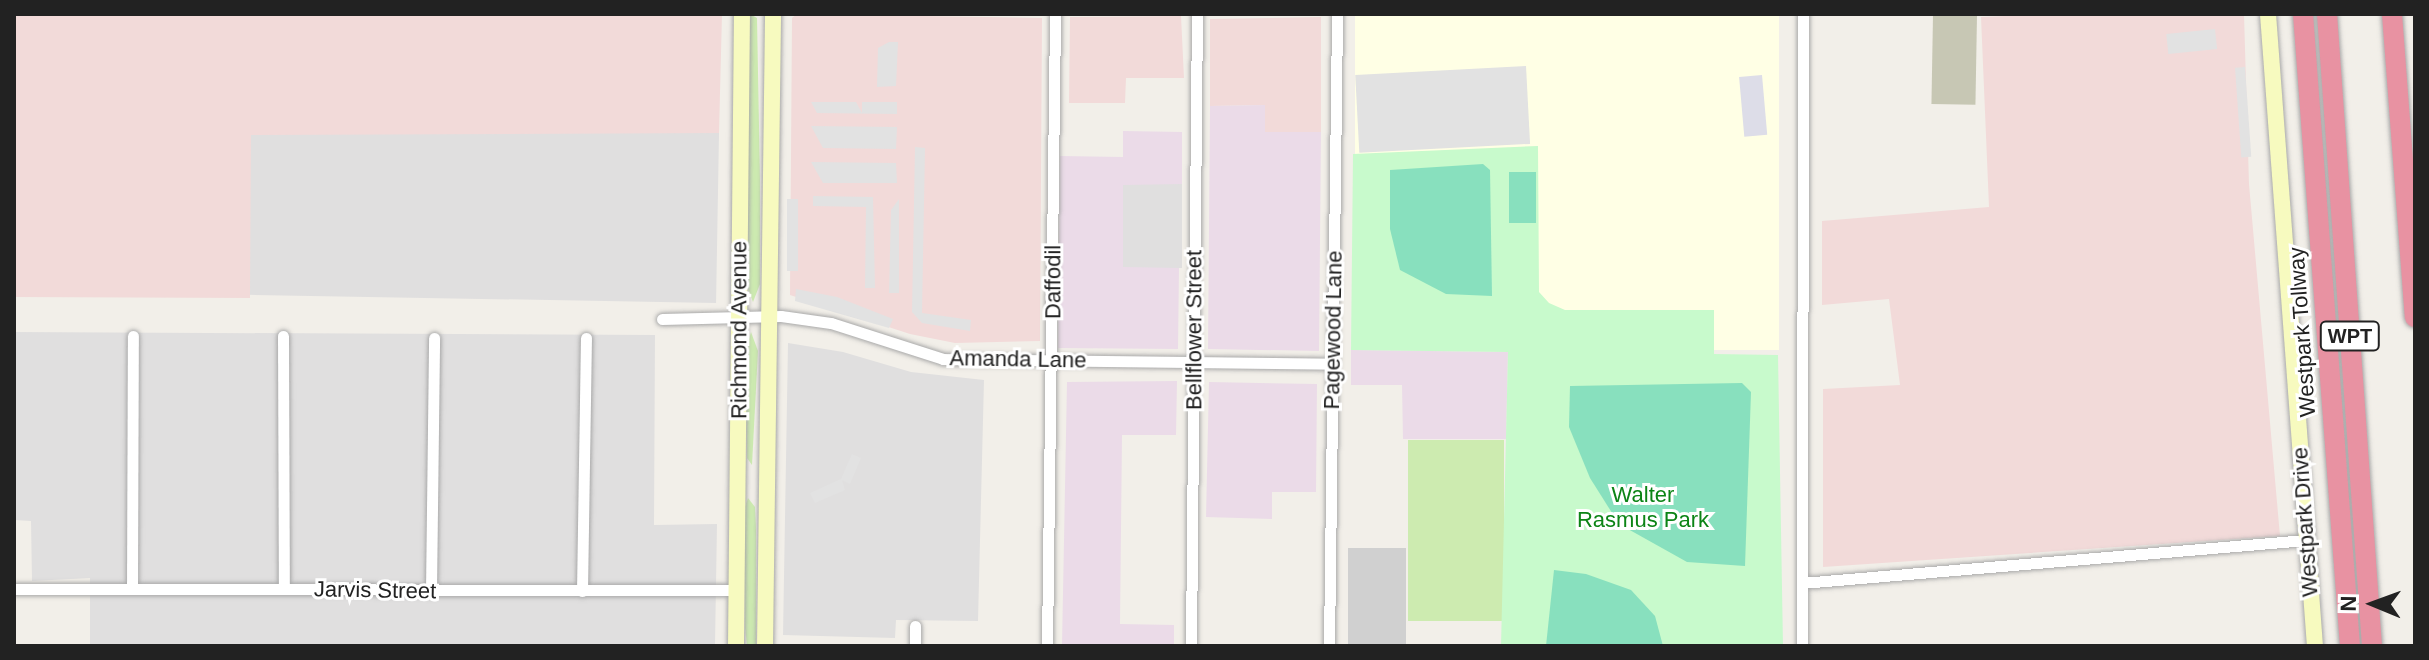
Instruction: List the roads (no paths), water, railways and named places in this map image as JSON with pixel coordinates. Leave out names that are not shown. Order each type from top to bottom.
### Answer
[{"type":"highway","points":[[2392,14],[2415,317]]},
{"type":"highway","name":"WPT","points":[[2328,20],[2372,646]]},
{"type":"highway","name":"Westpark Tollway","points":[[2304,23],[2350,646]]},
{"type":"main road","name":"Richmond Avenue","points":[[736,646],[742,14]]},
{"type":"main road","name":"Richmond Avenue","points":[[765,646],[773,14]]},
{"type":"main road","name":"Westpark Drive","points":[[2268,14],[2315,646]]},
{"type":"street","name":"Daffodil","points":[[1047,646],[1055,14]]},
{"type":"street","name":"Bellflower Street","points":[[1191,646],[1197,14]]},
{"type":"street","name":"Pagewood Lane","points":[[1329,646],[1337,14]]},
{"type":"street","points":[[1802,646],[1803,14]]},
{"type":"street","name":"Amanda Lane","points":[[662,319],[769,317],[831,323],[943,359],[1331,364]]},
{"type":"street","points":[[132,589],[133,336]]},
{"type":"street","points":[[283,336],[284,589]]},
{"type":"street","points":[[431,591],[434,338]]},
{"type":"street","points":[[582,591],[586,338]]},
{"type":"street","points":[[1802,583],[2306,540]]},
{"type":"street","name":"Jarvis Street","points":[[14,589],[737,590]]},
{"type":"street","points":[[915,626],[915,646]]},
{"type":"park label","name":"Walter Rasmus Park","points":[[1643,506]]}]
